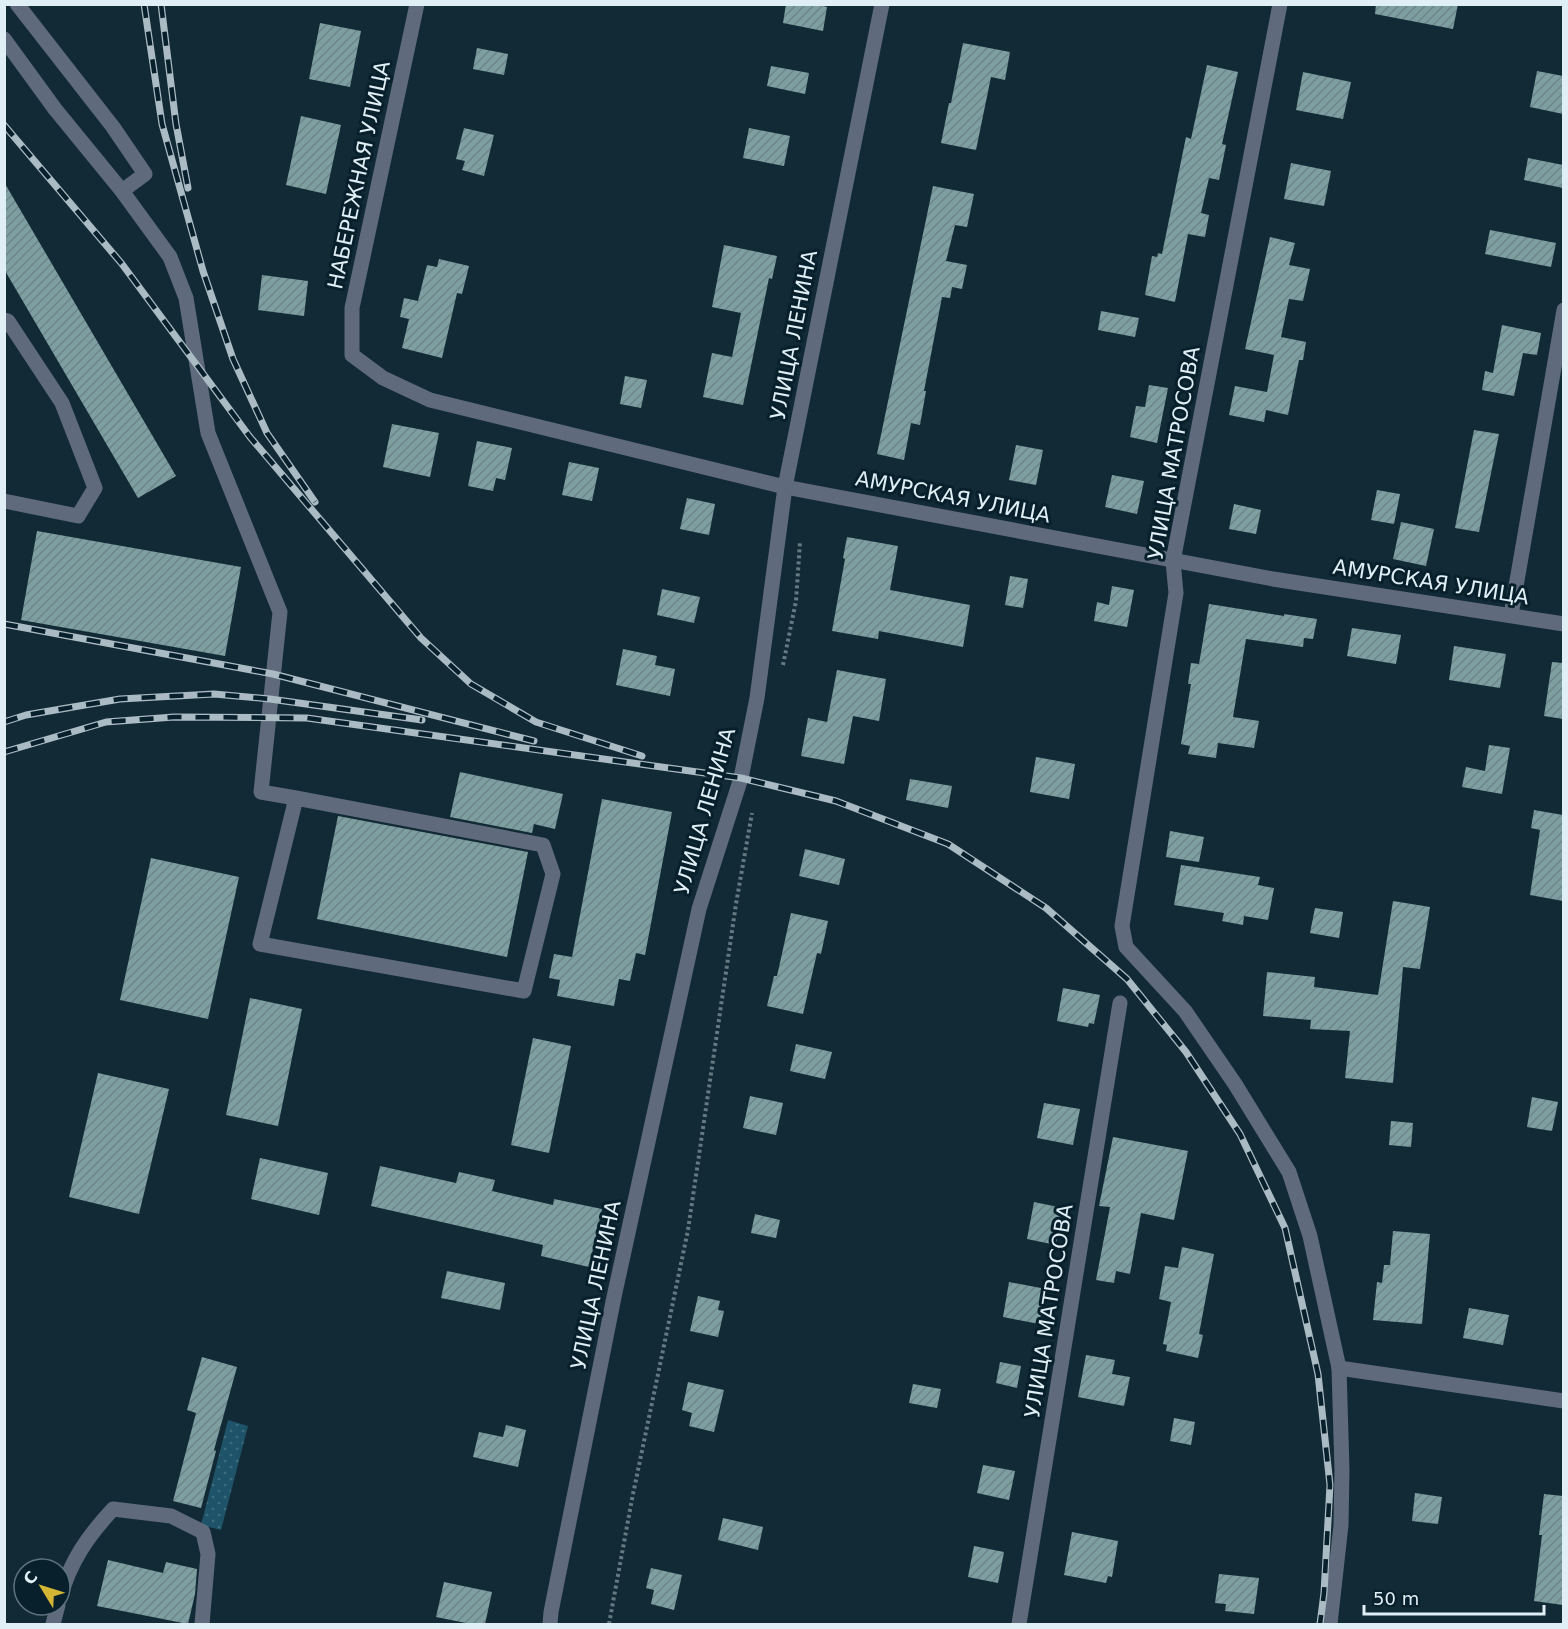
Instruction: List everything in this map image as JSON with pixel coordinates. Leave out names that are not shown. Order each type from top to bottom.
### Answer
[{"type":"street","points":[[17,4],[113,127],[145,174],[122,191]]},
{"type":"street","name":"НАБЕРЕЖНАЯ УЛИЦА","points":[[352,355],[352,308],[417,4]]},
{"type":"street","name":"УЛИЦА ЛЕНИНА","points":[[550,1624],[614,1297],[699,909],[741,778],[757,698],[785,487],[882,4]]},
{"type":"street","name":"УЛИЦА МАТРОСОВА","points":[[1280,4],[1173,561],[1176,593],[1122,926],[1126,947],[1185,1011],[1235,1084],[1289,1172],[1310,1236],[1340,1368]]},
{"type":"street","points":[[4,39],[54,109],[122,191],[171,257],[186,298],[208,433],[280,612],[261,792],[296,798],[543,845],[553,874],[524,991],[261,944],[296,798]]},
{"type":"street","points":[[1511,615],[1563,310]]},
{"type":"street","points":[[4,320],[8,321],[62,403],[96,488],[78,516],[4,501]]},
{"type":"street","name":"АМУРСКАЯ УЛИЦА","points":[[352,355],[383,378],[430,400],[785,487],[1273,579],[1563,624]]},
{"type":"street","name":"УЛИЦА МАТРОСОВА","points":[[1019,1624],[1120,1004]]},
{"type":"street","points":[[1330,1624],[1341,1526],[1340,1368],[1563,1401]]},
{"type":"street","points":[[72,1565],[93,1531],[113,1509],[171,1516],[203,1532],[208,1554],[202,1624]]},
{"type":"path","points":[[782,670],[796,601],[800,538]]},
{"type":"path","points":[[609,1624],[632,1499],[688,1230],[736,904],[753,807]]},
{"type":"shaded area","points":[[228,1420],[248,1426],[221,1530],[201,1525]]},
{"type":"building","points":[[786,4],[815,4],[827,7],[823,31],[783,23]]},
{"type":"building","points":[[1376,4],[1458,4],[1453,29],[1375,14]]},
{"type":"building","points":[[320,23],[361,31],[350,87],[309,79]]},
{"type":"building","points":[[963,43],[1010,52],[1005,80],[991,77],[976,150],[941,143]]},
{"type":"building","points":[[477,48],[508,54],[504,75],[473,69]]},
{"type":"building","points":[[1207,65],[1238,72],[1222,144],[1226,145],[1219,180],[1209,178],[1201,213],[1209,215],[1205,237],[1188,234],[1175,302],[1145,295],[1152,256],[1157,257],[1158,253],[1162,254],[1186,137],[1191,139]]},
{"type":"building","points":[[771,66],[809,73],[805,94],[767,86]]},
{"type":"building","points":[[1537,71],[1563,76],[1563,114],[1530,107]]},
{"type":"building","points":[[1303,72],[1351,82],[1343,119],[1296,110]]},
{"type":"building","points":[[301,116],[341,125],[326,194],[286,185]]},
{"type":"building","points":[[464,128],[494,135],[484,176],[462,170],[465,161],[456,159]]},
{"type":"building","points":[[749,128],[790,136],[784,166],[743,158]]},
{"type":"building","points":[[1528,158],[1563,165],[1563,188],[1524,180]]},
{"type":"building","points":[[1291,163],[1331,171],[1324,206],[1284,199]]},
{"type":"building","points":[[4,182],[176,476],[138,498],[4,269]]},
{"type":"building","points":[[933,186],[974,194],[967,227],[955,225],[946,261],[967,265],[962,289],[952,287],[950,298],[942,297],[924,391],[926,391],[920,425],[911,423],[904,460],[877,454]]},
{"type":"building","points":[[1490,230],[1556,243],[1551,267],[1485,254]]},
{"type":"building","points":[[1270,237],[1295,243],[1289,265],[1310,269],[1303,301],[1289,299],[1281,337],[1306,342],[1303,360],[1299,360],[1288,415],[1266,410],[1264,422],[1229,415],[1235,386],[1267,392],[1274,355],[1245,349]]},
{"type":"building","points":[[724,245],[777,256],[772,279],[769,278],[743,405],[703,397],[712,353],[732,357],[741,313],[712,307]]},
{"type":"building","points":[[439,259],[469,266],[462,294],[457,293],[442,358],[402,348],[409,319],[400,317],[404,298],[418,301],[427,265],[437,267]]},
{"type":"building","points":[[262,275],[308,281],[304,316],[258,310]]},
{"type":"building","points":[[1101,311],[1139,318],[1135,337],[1098,330]]},
{"type":"building","points":[[1502,325],[1541,333],[1537,355],[1523,353],[1514,396],[1482,390],[1485,371],[1493,373]]},
{"type":"building","points":[[625,376],[647,380],[641,408],[620,404]]},
{"type":"building","points":[[1149,385],[1168,388],[1157,443],[1130,437],[1136,406],[1145,407]]},
{"type":"building","points":[[392,424],[439,433],[430,477],[383,467]]},
{"type":"building","points":[[1474,430],[1499,434],[1479,532],[1455,528]]},
{"type":"building","points":[[477,441],[512,448],[505,480],[496,478],[493,491],[468,486]]},
{"type":"building","points":[[1016,445],[1043,450],[1036,485],[1009,480]]},
{"type":"building","points":[[569,462],[599,468],[592,501],[562,495]]},
{"type":"building","points":[[1112,475],[1144,481],[1137,514],[1105,507]]},
{"type":"building","points":[[1377,490],[1400,494],[1394,524],[1371,520]]},
{"type":"building","points":[[687,498],[715,504],[709,535],[680,529]]},
{"type":"building","points":[[1234,504],[1261,510],[1256,534],[1229,529]]},
{"type":"building","points":[[1401,522],[1434,529],[1426,566],[1393,559]]},
{"type":"building","points":[[37,531],[241,567],[225,656],[21,620]]},
{"type":"building","points":[[847,537],[898,546],[890,590],[970,605],[963,647],[879,631],[878,639],[832,631]]},
{"type":"building","points":[[1010,576],[1028,579],[1023,608],[1005,605]]},
{"type":"building","points":[[1112,586],[1134,590],[1127,627],[1094,621],[1097,602],[1109,605]]},
{"type":"building","points":[[662,589],[700,597],[694,623],[657,615]]},
{"type":"building","points":[[1209,604],[1317,619],[1313,639],[1304,638],[1303,647],[1246,639],[1233,717],[1259,721],[1254,748],[1218,743],[1216,758],[1188,754],[1190,746],[1181,744],[1191,684],[1188,684],[1191,663],[1199,664]]},
{"type":"building","points":[[1352,628],[1401,635],[1396,664],[1347,656]]},
{"type":"building","points":[[1454,646],[1506,654],[1500,688],[1449,680]]},
{"type":"building","points":[[623,649],[657,656],[655,665],[675,669],[670,696],[616,685]]},
{"type":"building","points":[[1552,662],[1563,663],[1563,719],[1544,716]]},
{"type":"building","points":[[837,670],[886,679],[879,721],[853,716],[844,764],[801,756],[808,718],[827,722]]},
{"type":"building","points":[[1489,745],[1510,748],[1502,794],[1462,787],[1466,767],[1485,771]]},
{"type":"building","points":[[1036,757],[1075,764],[1069,799],[1030,792]]},
{"type":"building","points":[[460,772],[563,794],[555,829],[534,824],[532,833],[450,817]]},
{"type":"building","points":[[910,779],[952,786],[948,808],[906,800]]},
{"type":"building","points":[[602,799],[672,812],[645,955],[636,953],[630,981],[619,979],[614,1006],[557,996],[560,980],[549,978],[554,954],[572,957]]},
{"type":"building","points":[[1534,810],[1563,815],[1563,901],[1530,895],[1540,830],[1531,828]]},
{"type":"building","points":[[338,816],[528,852],[507,957],[317,919]]},
{"type":"building","points":[[1170,831],[1204,837],[1199,862],[1166,857]]},
{"type":"building","points":[[805,849],[845,859],[839,885],[799,876]]},
{"type":"building","points":[[151,858],[239,877],[208,1019],[120,1000]]},
{"type":"building","points":[[1181,865],[1260,877],[1258,885],[1274,888],[1268,920],[1244,916],[1243,925],[1222,921],[1224,913],[1174,905]]},
{"type":"building","points":[[1393,901],[1430,907],[1420,969],[1403,967],[1393,1083],[1345,1078],[1350,1031],[1310,1029],[1311,1020],[1263,1016],[1267,972],[1315,977],[1314,987],[1378,995]]},
{"type":"building","points":[[1315,908],[1343,912],[1339,938],[1310,933]]},
{"type":"building","points":[[791,913],[828,921],[821,954],[817,953],[803,1014],[767,1006],[774,976],[777,976]]},
{"type":"building","points":[[1063,988],[1100,995],[1094,1024],[1089,1023],[1088,1027],[1057,1021]]},
{"type":"building","points":[[250,998],[302,1009],[278,1126],[226,1115]]},
{"type":"building","points":[[533,1038],[571,1046],[549,1153],[511,1145]]},
{"type":"building","points":[[796,1044],[832,1052],[825,1079],[790,1071]]},
{"type":"building","points":[[98,1073],[169,1089],[139,1214],[69,1197]]},
{"type":"building","points":[[750,1096],[783,1103],[776,1135],[743,1128]]},
{"type":"building","points":[[1532,1097],[1558,1102],[1552,1131],[1527,1127]]},
{"type":"building","points":[[1044,1103],[1080,1109],[1073,1145],[1037,1138]]},
{"type":"building","points":[[1391,1121],[1413,1123],[1411,1147],[1389,1145]]},
{"type":"building","points":[[1113,1137],[1188,1151],[1174,1220],[1141,1213],[1130,1274],[1116,1271],[1114,1283],[1096,1280],[1110,1207],[1099,1206]]},
{"type":"building","points":[[260,1158],[328,1173],[319,1215],[251,1199]]},
{"type":"building","points":[[380,1166],[456,1183],[459,1172],[495,1180],[492,1191],[553,1205],[554,1199],[602,1209],[589,1267],[541,1256],[543,1245],[371,1206]]},
{"type":"building","points":[[1034,1202],[1063,1208],[1056,1245],[1027,1239]]},
{"type":"building","points":[[755,1214],[780,1220],[776,1238],[751,1233]]},
{"type":"building","points":[[1393,1231],[1430,1234],[1422,1324],[1373,1320],[1377,1282],[1382,1283],[1384,1265],[1390,1265]]},
{"type":"building","points":[[1182,1247],[1214,1254],[1199,1334],[1203,1335],[1198,1358],[1166,1351],[1167,1345],[1163,1344],[1171,1302],[1159,1299],[1165,1266],[1178,1268]]},
{"type":"building","points":[[447,1271],[505,1283],[500,1310],[441,1298]]},
{"type":"building","points":[[1009,1282],[1046,1289],[1039,1324],[1003,1317]]},
{"type":"building","points":[[698,1296],[720,1301],[718,1310],[724,1311],[718,1337],[690,1331]]},
{"type":"building","points":[[1469,1308],[1509,1315],[1503,1345],[1463,1338]]},
{"type":"building","points":[[1086,1355],[1115,1360],[1112,1374],[1130,1377],[1124,1406],[1078,1397]]},
{"type":"building","points":[[202,1357],[237,1367],[201,1508],[173,1501],[196,1413],[187,1410]]},
{"type":"building","points":[[1000,1362],[1021,1366],[1017,1388],[996,1383]]},
{"type":"building","points":[[688,1382],[724,1390],[714,1432],[689,1426],[692,1413],[682,1410]]},
{"type":"building","points":[[913,1384],[941,1389],[937,1408],[909,1403]]},
{"type":"building","points":[[1174,1418],[1195,1422],[1191,1445],[1170,1441]]},
{"type":"building","points":[[506,1425],[526,1430],[518,1467],[473,1457],[479,1432],[503,1437]]},
{"type":"building","points":[[983,1465],[1015,1471],[1009,1500],[977,1493]]},
{"type":"building","points":[[1415,1493],[1442,1497],[1438,1524],[1412,1521]]},
{"type":"building","points":[[1544,1494],[1563,1496],[1563,1605],[1534,1601],[1542,1535],[1539,1535]]},
{"type":"building","points":[[723,1518],[763,1527],[758,1550],[718,1540]]},
{"type":"building","points":[[1072,1532],[1118,1541],[1112,1577],[1108,1576],[1106,1583],[1064,1575]]},
{"type":"building","points":[[974,1546],[1004,1552],[998,1583],[968,1577]]},
{"type":"building","points":[[108,1560],[163,1573],[166,1562],[197,1569],[195,1594],[188,1624],[97,1606]]},
{"type":"building","points":[[651,1568],[682,1575],[674,1610],[651,1604],[654,1590],[646,1588]]},
{"type":"building","points":[[1219,1574],[1259,1578],[1254,1614],[1225,1611],[1226,1604],[1215,1603]]},
{"type":"building","points":[[444,1582],[492,1592],[485,1624],[471,1624],[436,1617]]},
{"type":"railway","points":[[144,4],[162,124],[203,271],[233,359],[267,433],[315,502]]},
{"type":"railway","points":[[161,4],[176,124],[188,188]]},
{"type":"railway","points":[[4,125],[122,264],[250,437],[421,638],[471,684],[536,722],[642,756]]},
{"type":"railway","points":[[4,624],[273,674],[534,741]]},
{"type":"railway","points":[[4,722],[26,715],[120,699],[214,694],[270,699],[422,720]]},
{"type":"railway","points":[[4,752],[106,722],[174,717],[307,718],[741,778],[836,801],[948,844],[1046,908],[1127,979],[1186,1052],[1240,1134],[1285,1228],[1318,1374],[1330,1485],[1320,1624]]}]
